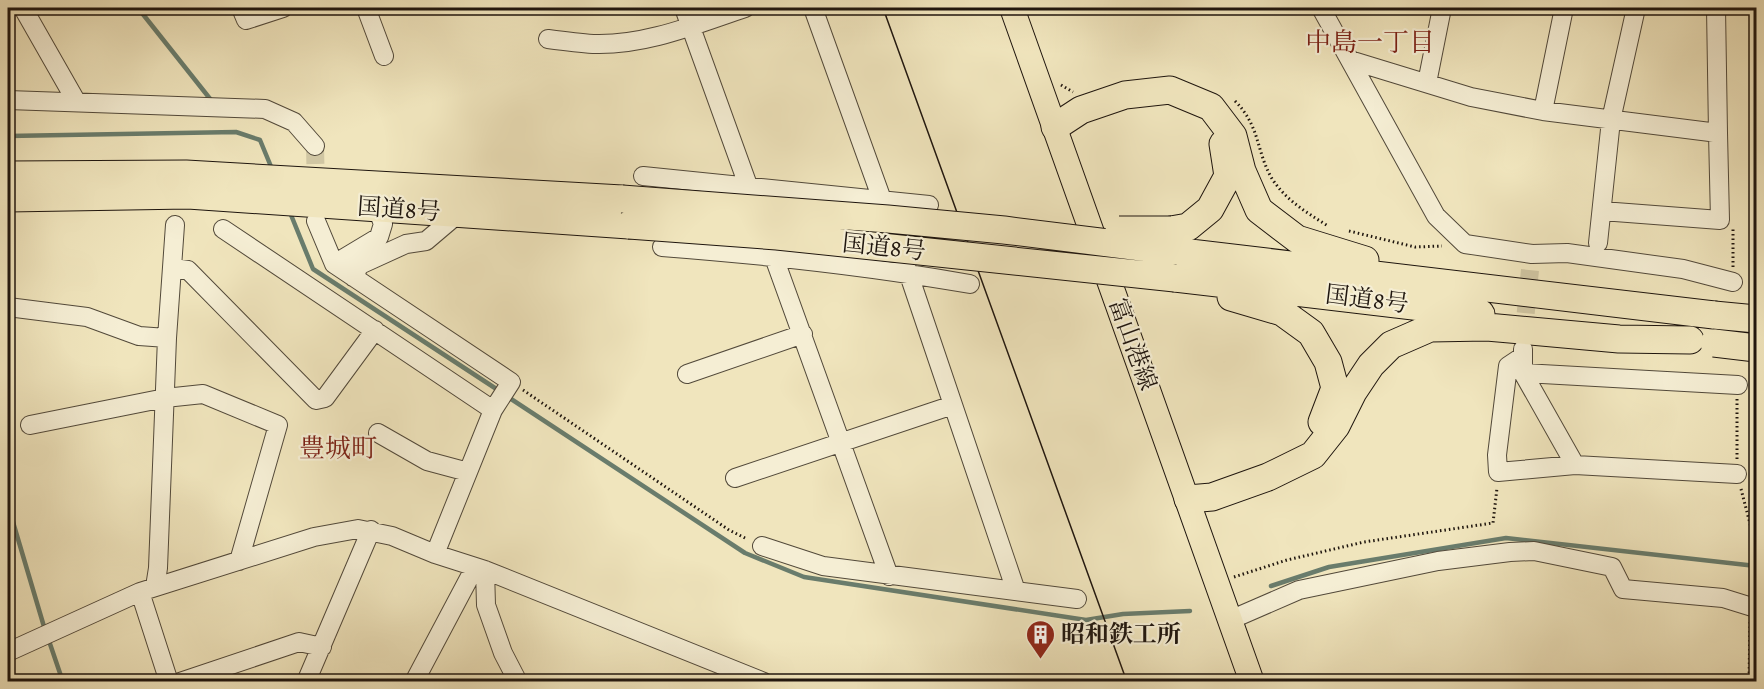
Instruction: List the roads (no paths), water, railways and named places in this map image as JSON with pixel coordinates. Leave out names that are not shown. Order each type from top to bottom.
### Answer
[{"type":"highway","points":[[1055,127],[1081,110],[1125,95],[1170,90],[1211,107],[1233,136],[1242,171],[1259,210],[1297,239],[1351,257],[1493,289]]},
{"type":"highway","points":[[1055,127],[1089,125],[1131,111],[1172,105],[1202,116],[1224,145],[1228,176],[1210,209],[1172,240]]},
{"type":"highway","name":"国道8号","points":[[8,175],[186,174],[622,199],[1004,230],[1172,240],[1493,289],[1756,319]]},
{"type":"highway","name":"国道8号","points":[[8,198],[188,195],[777,236],[1000,260],[1174,282],[1331,295],[1756,348]]},
{"type":"highway","points":[[1174,282],[1246,300],[1282,312],[1311,333],[1328,362],[1335,387],[1324,420],[1306,442],[1262,462],[1210,481],[1188,499]]},
{"type":"highway","points":[[1188,499],[1212,497],[1268,477],[1313,455],[1336,426],[1353,392],[1371,365],[1391,345],[1430,328],[1486,327],[1619,339],[1702,342]]},
{"type":"main road","name":"富山港線","points":[[1012,8],[1252,681]]},
{"type":"street","points":[[22,8],[76,101]]},
{"type":"street","points":[[241,8],[246,20],[283,8]]},
{"type":"street","points":[[366,8],[384,56]]},
{"type":"street","points":[[684,8],[889,576]]},
{"type":"street","points":[[548,39],[595,44],[639,40],[692,26],[745,8]]},
{"type":"street","points":[[813,8],[909,273],[1016,591]]},
{"type":"street","points":[[1321,8],[1436,216],[1465,244],[1531,262],[1567,253],[1683,269],[1733,282]]},
{"type":"street","points":[[1427,84],[1442,8]]},
{"type":"street","points":[[1543,111],[1564,8]]},
{"type":"street","points":[[1598,243],[1611,120],[1636,8]]},
{"type":"street","points":[[1602,210],[1720,220],[1716,8]]},
{"type":"street","points":[[1350,60],[1471,97],[1543,111],[1718,133]]},
{"type":"street","points":[[8,100],[265,109],[294,122],[315,146]]},
{"type":"street","points":[[643,176],[929,205]]},
{"type":"street","points":[[334,264],[380,237],[383,224],[377,207]]},
{"type":"street","points":[[353,277],[360,265],[406,244],[426,241],[459,213]]},
{"type":"street","points":[[316,221],[334,264],[511,382],[493,410],[435,554]]},
{"type":"street","points":[[170,681],[147,590],[158,568],[167,338],[175,225]]},
{"type":"street","points":[[223,228],[493,410]]},
{"type":"street","points":[[663,247],[775,256],[909,273],[970,284]]},
{"type":"street","points":[[173,268],[188,270],[316,400],[325,398],[375,330]]},
{"type":"street","points":[[8,307],[87,317],[139,336],[167,338]]},
{"type":"street","points":[[687,375],[803,334]]},
{"type":"street","points":[[1737,474],[1575,465],[1498,472],[1497,454],[1508,366],[1523,359],[1738,385]]},
{"type":"street","points":[[1523,359],[1575,465]]},
{"type":"street","points":[[30,425],[165,398],[203,394],[278,425],[239,561]]},
{"type":"street","points":[[735,478],[953,405]]},
{"type":"street","points":[[378,433],[427,461],[468,472]]},
{"type":"street","points":[[8,652],[147,590],[314,537],[358,529],[392,536],[764,681]]},
{"type":"street","points":[[306,681],[371,530]]},
{"type":"street","points":[[762,546],[823,566],[1077,599]]},
{"type":"street","points":[[1230,620],[1299,590],[1323,584],[1438,561],[1534,551],[1612,567],[1623,589],[1723,598],[1752,604]]},
{"type":"street","points":[[414,681],[480,569]]},
{"type":"street","points":[[480,569],[486,605],[503,653],[518,681]]},
{"type":"street","points":[[180,681],[299,642],[322,647]]},
{"type":"waterway","points":[[138,8],[211,100]]},
{"type":"waterway","points":[[8,136],[236,132],[260,140],[272,169]]},
{"type":"waterway","points":[[289,210],[313,269],[501,392]]},
{"type":"waterway","points":[[508,397],[745,553],[804,577],[1086,620],[1123,614],[1190,611]]},
{"type":"waterway","points":[[8,510],[45,630]]},
{"type":"waterway","points":[[1271,586],[1329,567],[1506,538],[1756,566]]},
{"type":"waterway","points":[[48,638],[63,682]]},
{"type":"tunnel","points":[[315,146],[316,192]]},
{"type":"tunnel","points":[[1523,340],[1530,270]]},
{"type":"tram line","points":[[883,8],[1127,682]]},
{"type":"place","name":"昭和鉄工所","points":[[1040,660]]},
{"type":"district","name":"中島一丁目","points":[[1370,42]]},
{"type":"district","name":"豊城町","points":[[338,448]]}]
